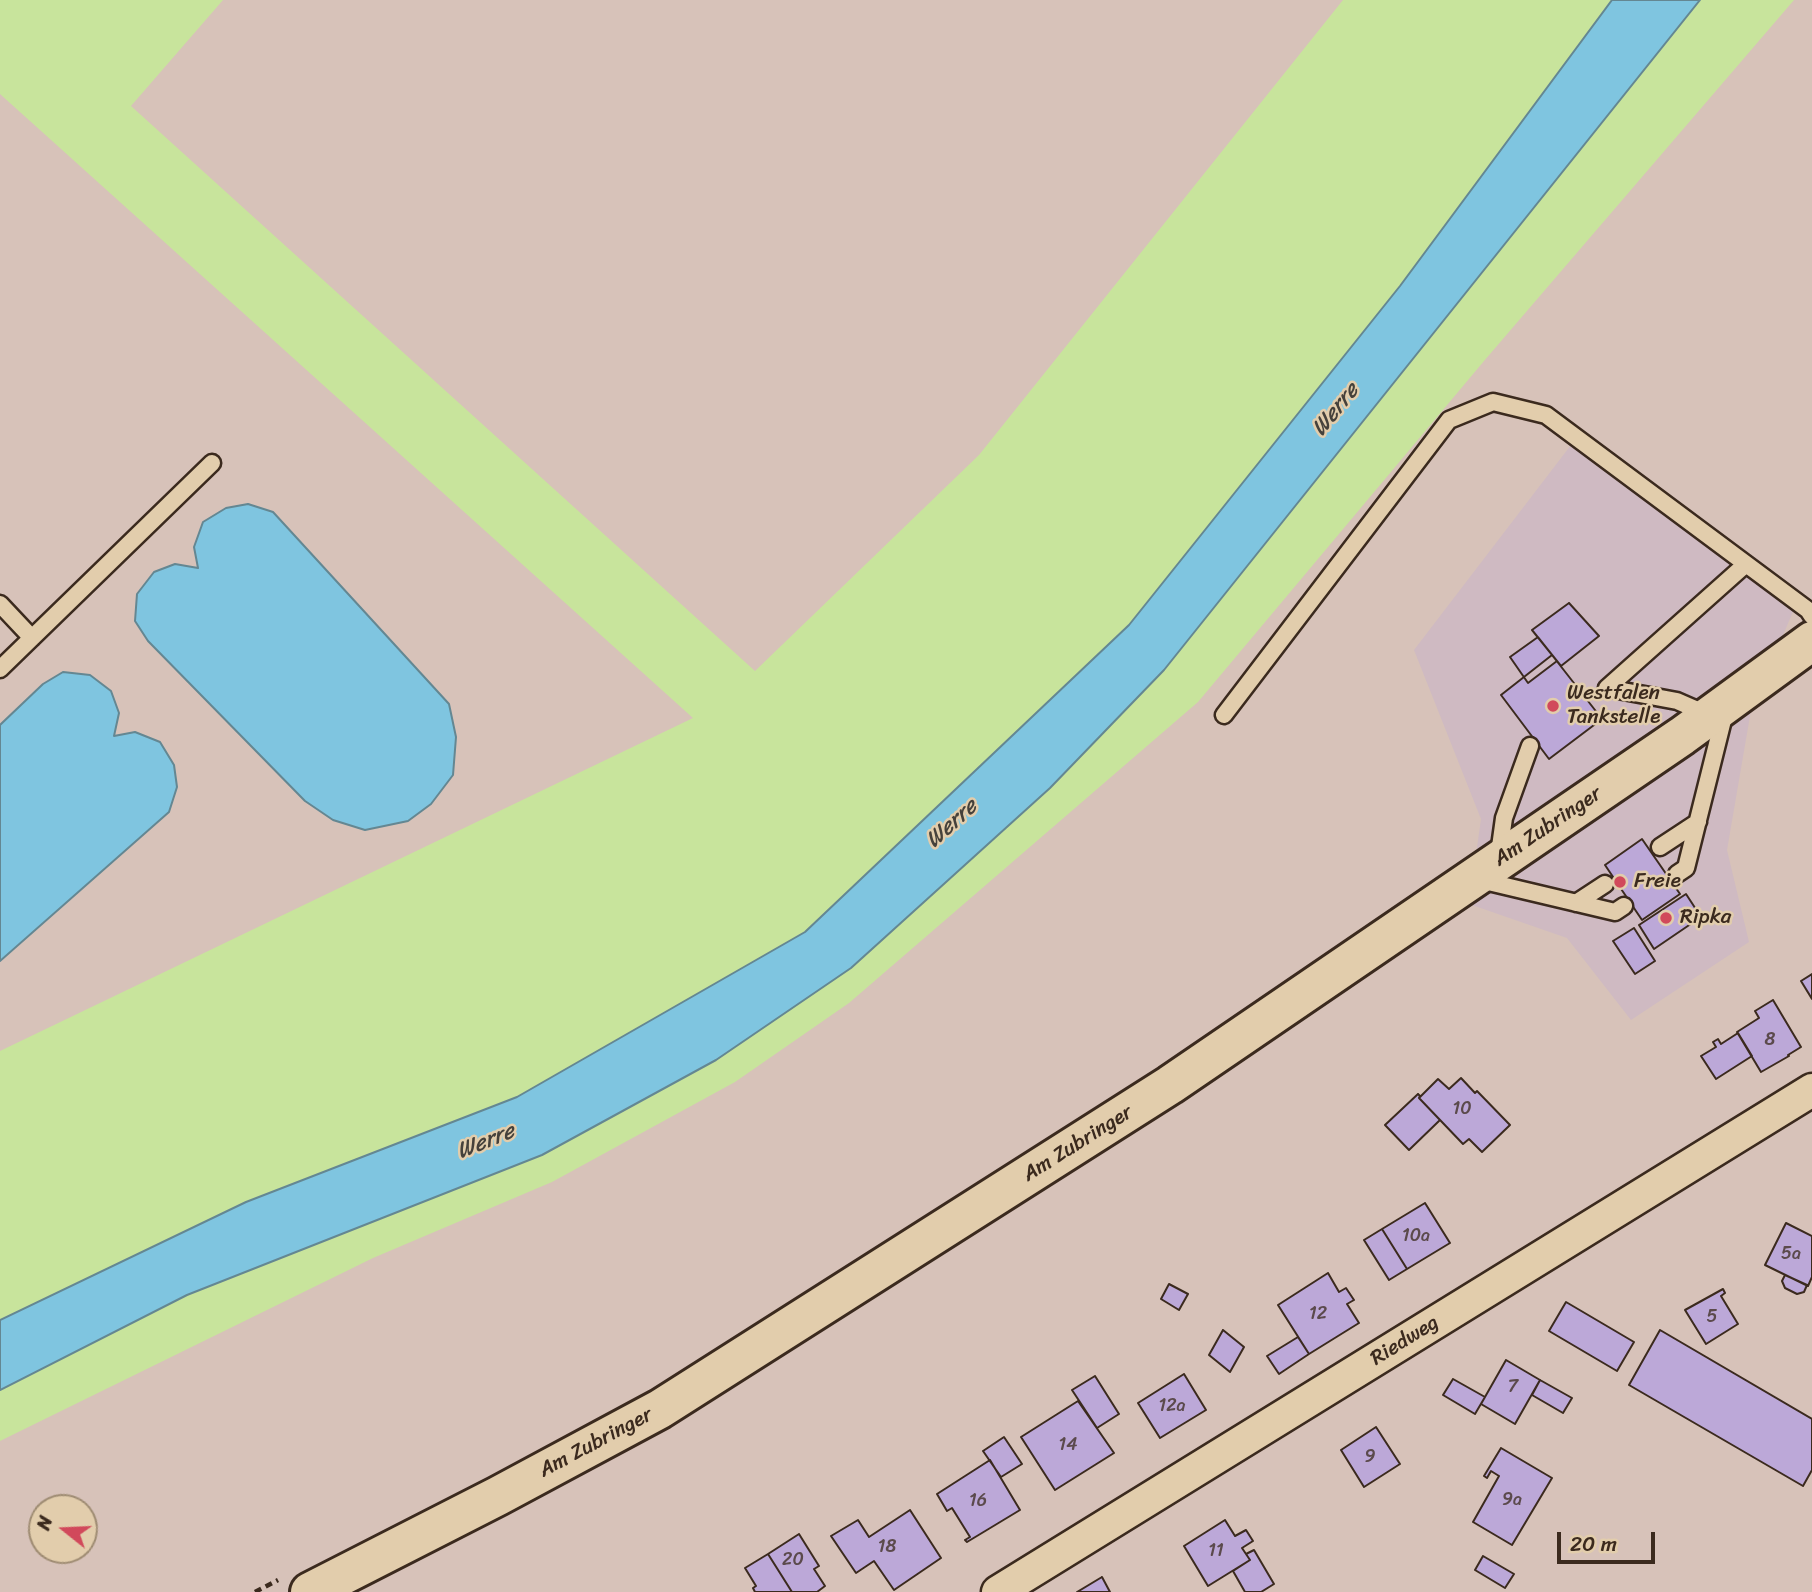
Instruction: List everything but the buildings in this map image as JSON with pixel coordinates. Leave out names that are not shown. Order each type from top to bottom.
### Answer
[{"type":"main road","name":"Am Zubringer","points":[[295,1585],[498,1496],[660,1409],[1170,1085],[1719,709],[1812,641]]},
{"type":"street","name":"Riedweg","points":[[998,1592],[1812,1090]]},
{"type":"lane","points":[[1224,715],[1449,420],[1493,402],[1546,415],[1808,610],[1812,616]]},
{"type":"lane","points":[[0,669],[212,463]]},
{"type":"lane","points":[[1677,874],[1686,868],[1698,822],[1719,709],[1607,688],[1746,564]]},
{"type":"lane","points":[[0,604],[32,638]]},
{"type":"lane","points":[[1530,746],[1485,870],[1576,903],[1615,912],[1624,906]]},
{"type":"lane","points":[[1660,847],[1698,822]]},
{"type":"lane","points":[[1576,903],[1605,884]]},
{"type":"path","points":[[255,1592],[295,1585]]},
{"type":"shaded area","points":[[1571,445],[1795,607],[1751,710],[1727,850],[1749,942],[1631,1020],[1567,938],[1469,904],[1481,819],[1414,650]]},
{"type":"green space","points":[[0,0],[223,0],[131,106],[755,671],[979,455],[1343,0],[1612,0],[1400,286],[1129,625],[805,932],[517,1097],[246,1202],[0,1320],[0,1051],[693,718],[0,94]]},
{"type":"green space","points":[[1700,0],[1794,0],[1484,361],[1198,702],[849,1003],[735,1082],[552,1182],[373,1258],[0,1441],[0,1390],[187,1295],[716,1060],[851,968],[1050,788],[1164,670]]},
{"type":"water","name":"Werre","points":[[1612,0],[1700,0],[1164,670],[1050,788],[851,968],[716,1060],[542,1155],[187,1295],[0,1390],[0,1320],[246,1202],[517,1097],[805,932],[1129,625],[1400,286]]},
{"type":"water","points":[[248,504],[273,512],[449,704],[456,737],[453,775],[431,804],[408,821],[365,830],[333,820],[305,801],[148,641],[135,621],[137,594],[154,572],[175,564],[198,568],[194,547],[203,522],[226,508]]},
{"type":"water","points":[[63,672],[90,675],[111,691],[119,713],[114,736],[135,732],[160,742],[174,765],[177,787],[169,812],[0,961],[0,725],[43,684]]},
{"type":"place","name":"Westfalen Tankstelle","points":[[1553,706]]},
{"type":"place","name":"Freie","points":[[1620,882]]},
{"type":"place","name":"Ripka","points":[[1666,918]]}]
